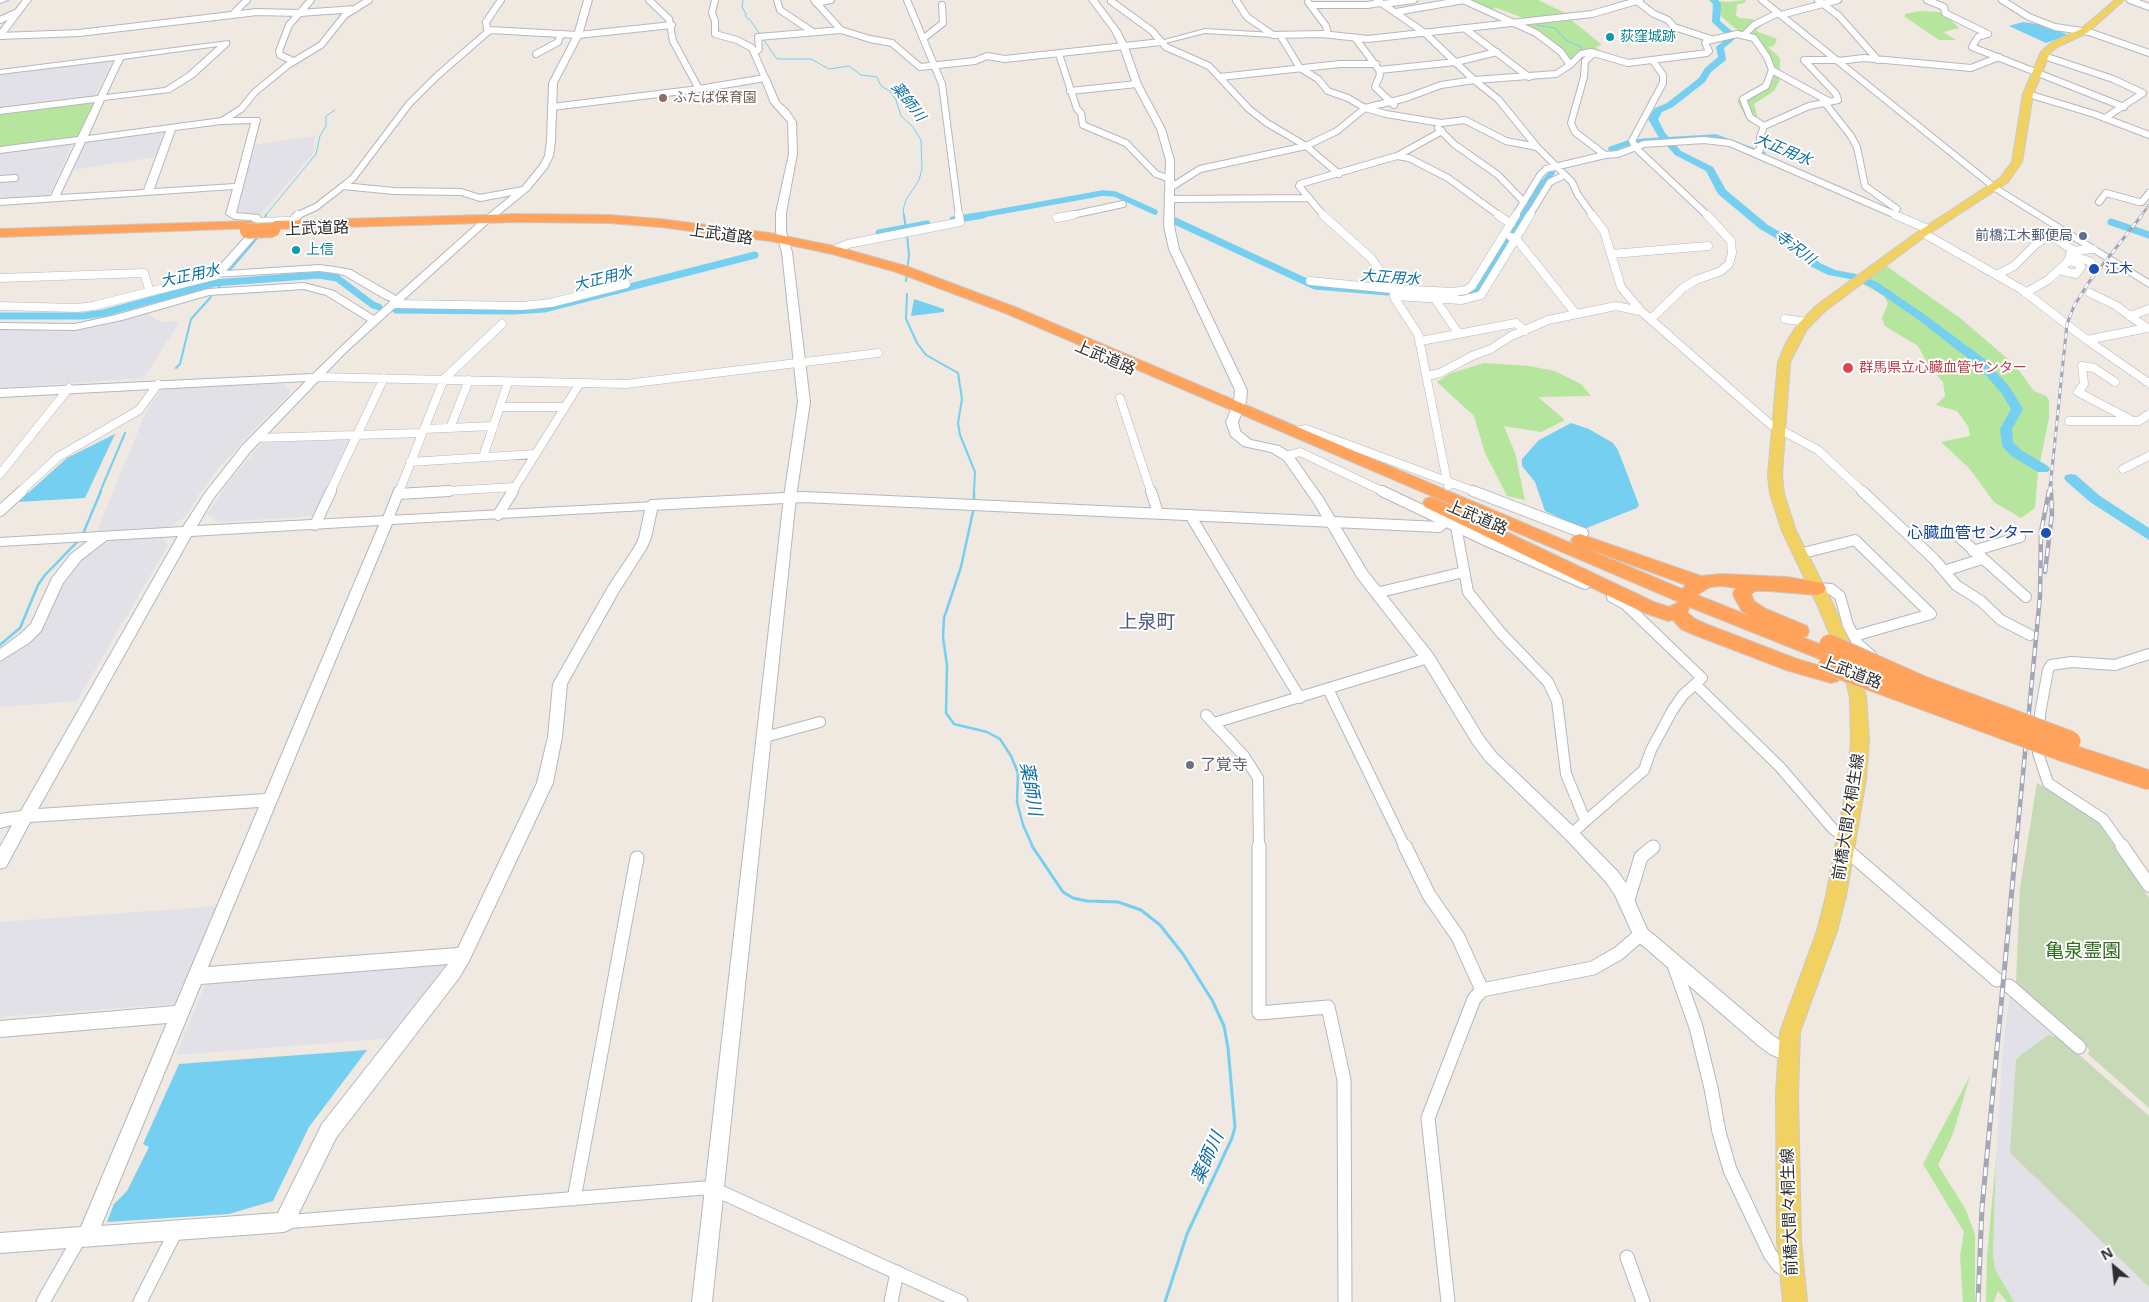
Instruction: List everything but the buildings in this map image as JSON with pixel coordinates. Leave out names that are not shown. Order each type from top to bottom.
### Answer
[{"type":"highway","name":"上武道路","points":[[274,227],[412,221],[568,223],[703,232],[834,250],[921,279],[1237,410],[1730,626],[2148,773]]},
{"type":"highway","name":"上武道路","points":[[0,234],[486,221]]},
{"type":"highway","name":"上武道路","points":[[0,238],[252,226]]},
{"type":"highway","name":"上武道路","points":[[784,243],[901,272]]},
{"type":"highway","name":"上武道路","points":[[1237,410],[1296,431],[1332,451]]},
{"type":"highway","points":[[1332,451],[1359,455],[1657,569],[1694,588],[1722,580],[1817,588]]},
{"type":"highway","points":[[1332,451],[1368,475],[1453,513],[1636,602],[1668,614],[1678,611],[1688,624],[1699,629],[1793,665],[1830,661]]},
{"type":"highway","points":[[1787,584],[1755,584],[1747,586],[1742,593],[1748,606],[1830,661]]},
{"type":"highway","name":"上武道路","points":[[1830,661],[2064,752],[2148,773]]},
{"type":"main road","points":[[2044,56],[2054,45],[2084,31],[2120,0]]},
{"type":"main road","name":"前橋大間々桐生線","points":[[1795,1302],[1792,1275],[1787,1114],[1790,1032],[1832,915],[1844,842],[1854,798],[1860,755],[1858,697],[1848,658],[1817,588],[1789,532],[1777,494],[1775,475],[1784,362],[1793,341],[1804,325],[1821,308],[1929,228],[2004,180],[2017,162],[2028,94],[2044,56]]},
{"type":"street","points":[[0,36],[27,0]]},
{"type":"street","points":[[232,15],[247,0]]},
{"type":"street","points":[[293,61],[280,55],[279,51],[289,25],[311,0]]},
{"type":"street","points":[[222,121],[241,109],[255,92],[293,61],[321,45],[345,15],[369,0]]},
{"type":"street","points":[[490,30],[487,29],[486,22],[501,0]]},
{"type":"street","points":[[0,862],[209,496],[257,438],[316,376],[374,320],[535,178],[549,156],[553,83],[578,35],[588,0]]},
{"type":"street","points":[[650,0],[665,14],[672,26],[673,40],[699,89]]},
{"type":"street","points":[[702,1302],[790,498],[804,402],[781,213],[793,154],[792,122],[775,103],[755,52],[737,40],[715,34],[715,21],[712,13],[715,0]]},
{"type":"street","points":[[777,0],[780,10],[813,32]]},
{"type":"street","points":[[815,2],[831,0]]},
{"type":"street","points":[[834,250],[959,219],[942,84],[907,0]]},
{"type":"street","points":[[1093,1],[1119,0]]},
{"type":"street","points":[[1238,0],[1247,17],[1277,35],[1300,68],[1318,79],[1328,90],[1348,98],[1365,108],[1441,123],[1465,120],[1506,141],[1537,147]]},
{"type":"street","points":[[1309,2],[1367,5],[1380,2],[1414,0]]},
{"type":"street","points":[[1396,12],[1464,0],[1536,33],[1561,52],[1570,65]]},
{"type":"street","points":[[755,52],[759,49],[758,37],[841,30],[892,43],[920,67],[975,61],[987,56],[1004,59],[1124,47],[1161,42],[1205,31],[1277,35],[1328,34],[1368,39],[1592,14],[1626,2],[1638,0],[1654,14],[1668,20],[1674,27],[1711,39]]},
{"type":"street","points":[[1762,0],[1994,187],[2149,284]]},
{"type":"street","points":[[1744,35],[1754,25],[1780,14],[1820,2],[1838,0]]},
{"type":"street","points":[[1927,0],[1945,8],[1945,12],[1988,34],[1978,37],[1972,46],[2037,74],[2124,107]]},
{"type":"street","points":[[1936,3],[1946,0]]},
{"type":"street","points":[[2002,0],[2030,16],[2055,27],[2084,31],[2149,53]]},
{"type":"street","points":[[2130,0],[2149,7]]},
{"type":"street","points":[[1093,1],[1116,32],[1124,47],[1137,84],[1161,129],[1170,157],[1170,231],[1174,249],[1241,390],[1232,426],[1235,432],[1242,440],[1275,449],[1286,456],[1332,521],[1362,574],[1428,658],[1478,740],[1612,877],[1622,891],[1641,934],[1765,1040],[1776,1048],[1788,1053]]},
{"type":"street","points":[[1111,1],[1152,31],[1166,47],[1202,61],[1216,71],[1249,109],[1267,123],[1306,146],[1339,174]]},
{"type":"street","points":[[815,2],[841,30]]},
{"type":"street","points":[[1309,2],[1326,26],[1328,34]]},
{"type":"street","points":[[1380,2],[1424,33],[1474,80],[1498,99],[1537,147],[1572,182],[1578,195],[1604,231],[1621,287],[1641,311],[1741,399],[1779,428],[1818,450],[1833,462],[1956,585],[1981,601],[1995,616],[2030,635]]},
{"type":"street","points":[[1820,2],[1854,31],[1878,60]]},
{"type":"street","points":[[924,38],[943,23],[942,5]]},
{"type":"street","points":[[0,36],[79,33],[272,11],[276,13],[300,13],[355,8]]},
{"type":"street","points":[[0,20],[18,12]]},
{"type":"street","points":[[292,221],[297,216],[316,207],[353,178],[409,104],[437,76],[490,30],[578,35],[672,26]]},
{"type":"street","points":[[1464,28],[1529,77]]},
{"type":"street","points":[[536,54],[558,42],[561,34]]},
{"type":"street","points":[[1170,194],[1200,169],[1306,146],[1337,131],[1365,108],[1391,102],[1441,85],[1474,80],[1556,74],[1570,65],[1581,54],[1595,52],[1628,63],[1707,53],[1709,50],[1706,43],[1707,40],[1737,34],[1744,35],[1754,38],[1767,58],[1772,70],[1828,103],[1857,147],[1865,186],[1889,206],[1929,228],[2025,293],[2149,383]]},
{"type":"street","points":[[1356,39],[1378,67],[1380,75],[1375,87],[1407,117]]},
{"type":"street","points":[[0,72],[227,44],[191,74],[167,90],[0,112]]},
{"type":"street","points":[[1220,77],[1340,64],[1378,67],[1456,62],[1497,52]]},
{"type":"street","points":[[1595,52],[1585,60],[1584,77],[1571,123],[1575,132],[1605,155]]},
{"type":"street","points":[[1059,54],[1070,91],[1077,109],[1081,113],[1083,125],[1126,143],[1156,174],[1170,179]]},
{"type":"street","points":[[2007,61],[2020,56]]},
{"type":"street","points":[[2044,56],[2113,79],[2143,93],[2105,118]]},
{"type":"street","points":[[54,199],[120,57]]},
{"type":"street","points":[[1756,152],[1764,126],[1808,106],[1838,100],[1836,94],[1804,60],[1864,58],[1971,68],[1999,58]]},
{"type":"street","points":[[1634,144],[1662,83],[1663,75],[1653,61]]},
{"type":"street","points":[[1764,126],[1750,117],[1743,99],[1766,86],[1772,70]]},
{"type":"street","points":[[552,107],[699,89],[765,78]]},
{"type":"street","points":[[1070,91],[1137,84]]},
{"type":"street","points":[[2028,94],[2105,118],[2149,136]]},
{"type":"street","points":[[0,150],[222,121],[256,120],[232,216],[252,216],[258,218],[252,226]]},
{"type":"street","points":[[1427,120],[1442,131],[1454,144],[1474,156],[1498,175],[1524,202]]},
{"type":"street","points":[[148,192],[171,128]]},
{"type":"street","points":[[1442,131],[1397,156],[1300,184],[1299,186],[1319,210],[1371,258],[1421,341],[1447,483]]},
{"type":"street","points":[[1310,281],[1435,299],[1467,300],[1481,295],[1510,237],[1511,224],[1540,175],[1546,169],[1605,155],[1618,154],[1634,144],[1720,141],[1756,152],[1929,228]]},
{"type":"street","points":[[1634,144],[1715,222],[1731,241],[1732,252],[1729,264],[1721,271],[1696,280],[1683,288],[1654,316],[1649,318]]},
{"type":"street","points":[[1397,156],[1409,158],[1448,178],[1511,224]]},
{"type":"street","points":[[1393,293],[1454,292],[1466,290],[1472,286],[1550,182],[1565,175]]},
{"type":"street","points":[[0,179],[15,178]]},
{"type":"street","points":[[0,202],[239,186]]},
{"type":"street","points":[[343,186],[394,191],[461,192],[480,198],[523,190]]},
{"type":"street","points":[[2099,202],[2106,193],[2139,202],[2142,202],[2149,193]]},
{"type":"street","points":[[1170,194],[1308,198]]},
{"type":"street","points":[[1057,218],[1123,204]]},
{"type":"street","points":[[252,226],[292,221],[414,217],[412,221]]},
{"type":"street","points":[[217,274],[258,229],[252,226]]},
{"type":"street","points":[[1510,237],[1576,314]]},
{"type":"street","points":[[1997,275],[2014,266],[2037,243],[2048,237],[2053,237],[2081,267],[2076,274],[2059,270]]},
{"type":"street","points":[[1612,254],[1708,246]]},
{"type":"street","points":[[2025,293],[2048,280],[2059,270],[2070,255],[2093,249]]},
{"type":"street","points":[[2070,255],[2091,262]]},
{"type":"street","points":[[0,306],[77,308],[106,304],[217,274],[319,268],[348,272],[395,302],[522,306],[559,301],[626,284]]},
{"type":"street","points":[[0,278],[144,273],[150,292]]},
{"type":"street","points":[[0,326],[75,327],[118,318],[208,292],[296,286],[319,288],[374,320]]},
{"type":"street","points":[[2088,340],[2147,328],[2115,305],[2090,293]]},
{"type":"street","points":[[1435,299],[1459,334]]},
{"type":"street","points":[[1427,376],[1440,373],[1472,356],[1491,349],[1511,336],[1548,320],[1616,306],[1641,311]]},
{"type":"street","points":[[2130,316],[2149,309]]},
{"type":"street","points":[[1421,341],[1516,323],[1525,331]]},
{"type":"street","points":[[43,1302],[84,1236],[196,976],[387,521],[444,380],[502,324]]},
{"type":"street","points":[[0,393],[316,376],[626,384],[878,353]]},
{"type":"street","points":[[2090,367],[2110,355]]},
{"type":"street","points":[[2115,382],[2090,367],[2082,366],[2084,384],[2078,392],[2131,420]]},
{"type":"street","points":[[315,525],[384,378]]},
{"type":"street","points":[[450,428],[469,380]]},
{"type":"street","points":[[483,458],[508,382]]},
{"type":"street","points":[[498,515],[580,383]]},
{"type":"street","points":[[0,511],[58,457],[139,410],[158,384]]},
{"type":"street","points":[[0,474],[4,463],[69,388]]},
{"type":"street","points":[[1120,398],[1158,513]]},
{"type":"street","points":[[500,407],[565,407]]},
{"type":"street","points":[[2131,420],[2149,407]]},
{"type":"street","points":[[2069,421],[2139,421],[2149,414]]},
{"type":"street","points":[[257,438],[357,435],[494,426]]},
{"type":"street","points":[[1296,431],[1306,429],[1583,532]]},
{"type":"street","points":[[1286,456],[1300,452],[1626,604],[1702,676],[1672,711],[1651,750],[1644,770],[1571,834]]},
{"type":"street","points":[[410,462],[535,454]]},
{"type":"street","points":[[2123,470],[2149,456]]},
{"type":"street","points":[[398,494],[515,487]]},
{"type":"street","points":[[0,542],[790,498],[974,504],[1439,527],[1452,522]]},
{"type":"street","points":[[284,1222],[330,1131],[453,972],[463,955],[545,783],[554,737],[560,684],[613,590],[640,549],[645,538],[652,506]]},
{"type":"street","points":[[1192,515],[1300,698]]},
{"type":"street","points":[[1452,522],[1468,592],[1501,633],[1548,682],[1557,701],[1566,774],[1585,820]]},
{"type":"street","points":[[0,656],[24,639],[36,627],[57,581],[76,557],[103,537]]},
{"type":"street","points":[[1959,537],[2026,597]]},
{"type":"street","points":[[1973,551],[2020,537]]},
{"type":"street","points":[[1799,554],[1855,540],[1931,614],[1854,636]]},
{"type":"street","points":[[1944,571],[1982,558]]},
{"type":"street","points":[[1376,593],[1464,572]]},
{"type":"street","points":[[1817,588],[1831,589],[1840,596],[1848,625],[1858,644],[1865,651],[1884,662],[1953,693]]},
{"type":"street","points":[[2149,654],[2115,665],[2072,662],[2051,665],[2048,670],[2040,714],[2038,753],[2048,784],[2103,819],[2149,885]]},
{"type":"street","points":[[1345,1302],[1344,1080],[1328,1007],[1259,1012],[1258,778],[1244,756],[1210,719],[1300,698],[1428,658]]},
{"type":"street","points":[[1696,685],[1780,767],[1844,842],[1997,980]]},
{"type":"street","points":[[1328,689],[1429,895],[1458,937],[1482,990]]},
{"type":"street","points":[[765,737],[820,722]]},
{"type":"street","points":[[0,821],[26,816],[270,800]]},
{"type":"street","points":[[1627,904],[1641,857],[1653,847]]},
{"type":"street","points":[[574,1199],[637,858]]},
{"type":"street","points":[[1448,1302],[1428,1118],[1474,999],[1482,990],[1593,968],[1619,953],[1641,934]]},
{"type":"street","points":[[196,976],[463,955]]},
{"type":"street","points":[[1673,963],[1696,1027],[1711,1088],[1719,1132],[1730,1170],[1770,1254],[1779,1266],[1792,1275]]},
{"type":"street","points":[[2009,986],[2079,1047]]},
{"type":"street","points":[[0,1029],[180,1014]]},
{"type":"street","points":[[0,1243],[704,1188],[714,1189],[961,1302]]},
{"type":"street","points":[[140,1302],[177,1229]]},
{"type":"street","points":[[1627,1257],[1643,1302]]},
{"type":"street","points":[[892,1302],[897,1272]]},
{"type":"shaded area","points":[[113,59],[94,99],[0,110],[0,73]]},
{"type":"shaded area","points":[[166,131],[156,157],[72,170],[83,143],[87,141]]},
{"type":"shaded area","points":[[315,136],[313,154],[261,214],[237,215],[235,213],[253,145]]},
{"type":"shaded area","points":[[73,143],[48,197],[0,200],[0,152]]},
{"type":"shaded area","points":[[148,313],[160,322],[180,321],[144,378],[0,388],[0,329],[66,332],[92,328]]},
{"type":"shaded area","points":[[285,384],[291,392],[220,466],[184,518],[164,529],[97,531],[146,412],[160,391],[166,388]]},
{"type":"shaded area","points":[[348,438],[351,440],[316,516],[218,522],[207,514],[230,480],[263,442],[267,440]]},
{"type":"shaded area","points":[[161,537],[168,545],[77,701],[0,707],[0,660],[30,638],[61,583],[81,558],[109,540]]},
{"type":"shaded area","points":[[221,906],[181,998],[173,1004],[0,1017],[0,922]]},
{"type":"shaded area","points":[[448,961],[450,966],[393,1038],[176,1055],[205,985],[212,981]]},
{"type":"shaded area","points":[[2010,993],[2059,1037],[2010,1153],[2149,1287],[2149,1302],[2014,1302],[1995,1269],[1993,1254],[1996,1157],[2003,1047]]},
{"type":"green space","points":[[1465,0],[1538,0],[1569,15],[1569,18],[1602,45],[1595,47],[1609,56],[1591,51],[1570,62],[1562,51],[1518,24],[1531,21],[1497,8],[1488,10]]},
{"type":"green space","points":[[1709,0],[1728,2],[1745,0],[1746,2],[1737,5],[1736,16],[1752,19],[1762,25],[1756,31],[1777,39],[1774,46],[1768,47],[1780,58],[1780,80],[1774,91],[1754,104],[1758,119],[1761,121],[1751,123],[1748,121],[1737,101],[1753,91],[1766,88],[1774,78],[1770,57],[1751,39],[1721,16],[1715,5]]},
{"type":"green space","points":[[1920,11],[1951,15],[1950,19],[1959,28],[1943,32],[1956,40],[1939,40],[1905,17],[1905,14]]},
{"type":"green space","points":[[96,102],[79,137],[0,148],[0,113]]},
{"type":"green space","points":[[1885,265],[1960,318],[2015,365],[2034,391],[2046,396],[2049,400],[2049,418],[2038,472],[2035,508],[2021,518],[1994,502],[1969,468],[1941,442],[1970,436],[1968,426],[1957,411],[1936,405],[1945,396],[1943,382],[1930,368],[1918,346],[1885,326],[1882,318],[1888,303],[1884,296],[1863,284]]},
{"type":"green space","points":[[1484,363],[1529,366],[1555,371],[1581,384],[1591,396],[1538,397],[1565,420],[1541,432],[1504,426],[1515,453],[1525,500],[1507,496],[1485,453],[1474,416],[1437,382],[1451,373]]},
{"type":"green space","name":"亀泉霊園","points":[[2037,783],[2098,821],[2149,898],[2149,1108],[2088,1054],[2090,1050],[2016,982],[2020,888]]},
{"type":"green space","points":[[2048,1035],[2059,1037],[2149,1116],[2149,1287],[2010,1153],[2016,1059]]},
{"type":"green space","points":[[1970,1076],[1953,1134],[1938,1165],[1966,1210],[1975,1235],[1975,1302],[1963,1302],[1960,1256],[1964,1232],[1923,1164]]},
{"type":"green space","points":[[1996,1157],[1993,1254],[1995,1269],[2014,1302],[2007,1302],[1998,1291],[1994,1302],[1986,1302],[1987,1257]]},
{"type":"water","points":[[2023,22],[2049,26],[2068,35],[2046,43],[2009,26]]},
{"type":"water","points":[[914,299],[944,309],[944,312],[911,316]]},
{"type":"water","points":[[1571,423],[1589,429],[1613,443],[1618,450],[1639,505],[1637,508],[1584,529],[1545,511],[1535,482],[1522,466],[1522,459],[1539,440]]},
{"type":"water","points":[[115,434],[85,498],[18,502],[67,458]]},
{"type":"water","points":[[367,1050],[309,1127],[273,1201],[229,1214],[107,1222],[114,1204],[127,1191],[149,1147],[143,1144],[179,1064]]},
{"type":"waterway","name":"薬師川","points":[[743,0],[742,7],[746,14],[745,16],[750,20],[777,59],[811,59],[829,69],[849,66],[861,75],[877,77],[881,86],[890,91],[896,100],[901,116],[913,127],[921,140],[922,169],[919,180],[906,200],[903,210],[904,216]]},
{"type":"waterway","name":"寺沢川","points":[[1713,0],[1717,4],[1716,22],[1729,33],[1731,39],[1720,47],[1723,58],[1708,70],[1702,80],[1670,105],[1658,110],[1653,119],[1661,134],[1678,153],[1710,169],[1722,192],[1764,227],[1790,242],[1816,265],[1832,273],[1852,276],[1873,284],[1920,316],[1982,363],[2007,392],[2017,409],[2006,429],[2007,443],[2016,453],[2043,469]]},
{"type":"waterway","points":[[1537,25],[1555,28],[1567,41],[1581,47],[1581,51],[1578,52]]},
{"type":"waterway","points":[[265,216],[316,154],[320,136],[326,126],[326,116],[335,110]]},
{"type":"waterway","name":"大正用水","points":[[1611,149],[1628,143],[1645,141],[1716,137],[1763,154]]},
{"type":"waterway","name":"大正用水","points":[[1522,216],[1540,186],[1552,173]]},
{"type":"waterway","name":"大正用水","points":[[976,216],[1103,193],[1115,194],[1155,212]]},
{"type":"waterway","points":[[265,219],[266,215]]},
{"type":"waterway","name":"薬師川","points":[[904,215],[906,230]]},
{"type":"waterway","name":"大正用水","points":[[953,220],[983,215]]},
{"type":"waterway","name":"大正用水","points":[[1465,296],[1478,290],[1523,215]]},
{"type":"waterway","name":"大正用水","points":[[1175,221],[1315,286],[1387,292]]},
{"type":"waterway","name":"大正用水","points":[[2111,222],[2149,235]]},
{"type":"waterway","name":"薬師川","points":[[879,233],[927,224]]},
{"type":"waterway","name":"薬師川","points":[[906,281],[909,255],[907,235]]},
{"type":"waterway","points":[[229,271],[258,237]]},
{"type":"waterway","name":"大正用水","points":[[396,310],[513,311],[544,309],[755,255]]},
{"type":"waterway","name":"大正用水","points":[[0,316],[83,316],[104,313],[214,283],[319,275],[337,278],[373,305],[379,307]]},
{"type":"waterway","name":"大正用水","points":[[218,288],[222,284]]},
{"type":"waterway","name":"薬師川","points":[[907,294],[906,319],[917,343],[926,355],[958,373],[962,399],[958,423],[960,435],[975,472],[974,492]]},
{"type":"waterway","points":[[176,368],[180,364],[191,319],[211,297]]},
{"type":"waterway","points":[[100,492],[125,433]]},
{"type":"waterway","name":"寺沢川","points":[[2071,478],[2095,499],[2149,535]]},
{"type":"waterway","points":[[82,536],[101,491]]},
{"type":"waterway","name":"薬師川","points":[[974,492],[974,502]]},
{"type":"waterway","name":"薬師川","points":[[974,507],[961,567],[944,618],[943,637],[947,665],[946,713],[954,724],[987,732],[1000,739],[1011,756],[1018,773],[1017,802],[1023,825],[1033,847]]},
{"type":"waterway","points":[[0,645],[20,628],[38,585],[45,575],[79,540]]},
{"type":"waterway","name":"薬師川","points":[[1032,846],[1063,892],[1073,898],[1087,901],[1118,902],[1141,910],[1160,925],[1183,954],[1212,1000],[1224,1026],[1228,1048],[1235,1127],[1232,1138],[1187,1234],[1165,1302]]},
{"type":"railway","points":[[2141,216],[2149,205]]},
{"type":"railway","points":[[2051,479],[2067,324],[2074,306],[2089,282],[2142,215]]},
{"type":"railway","points":[[2049,492],[2051,479]]},
{"type":"railway","points":[[2051,479],[2051,491]]},
{"type":"railway","points":[[2016,847],[2040,596],[2041,532],[2049,491]]},
{"type":"railway","points":[[2045,572],[2052,514],[2051,491]]},
{"type":"railway","points":[[1978,1302],[1982,1208],[2016,846]]},
{"type":"place","name":"荻窪城跡","points":[[1610,37]]},
{"type":"place","name":"ふたば保育園","points":[[663,98]]},
{"type":"place","name":"前橋江木郵便局","points":[[2083,236]]},
{"type":"place","name":"上信","points":[[296,250]]},
{"type":"place","name":"江木","points":[[2094,269]]},
{"type":"place","name":"群馬県立心臓血管センター","points":[[1848,368]]},
{"type":"place","name":"心臓血管センター","points":[[2046,533]]},
{"type":"place","name":"了覚寺","points":[[1190,765]]},
{"type":"district","name":"上泉町","points":[[1147,623]]}]
